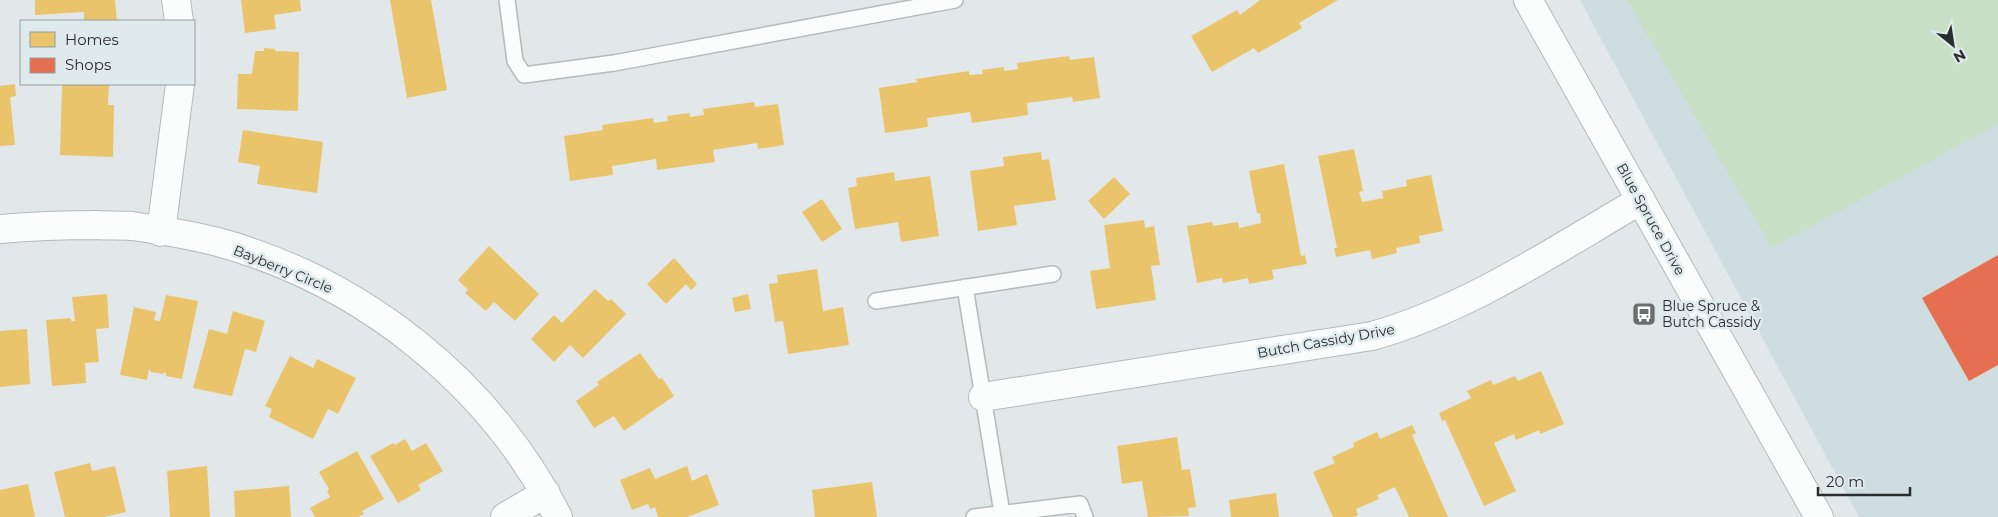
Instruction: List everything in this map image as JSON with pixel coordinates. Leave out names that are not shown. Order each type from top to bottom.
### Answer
[{"type":"street","points":[[176,0],[179,20]]},
{"type":"street","name":"Blue Spruce Drive","points":[[1528,0],[1819,517]]},
{"type":"street","points":[[161,232],[180,85]]},
{"type":"street","name":"Butch Cassidy Drive","points":[[983,398],[1362,337],[1404,327],[1464,301],[1641,200]]},
{"type":"street","name":"Bayberry Circle","points":[[0,230],[43,224],[131,226],[217,242],[263,257],[325,284],[384,319],[440,362],[495,419],[546,493],[558,517]]},
{"type":"street","points":[[505,517],[546,493]]},
{"type":"lane","points":[[507,0],[515,61],[524,75],[614,63],[955,0]]},
{"type":"lane","points":[[876,300],[1053,274]]},
{"type":"lane","points":[[965,287],[1002,513]]},
{"type":"lane","points":[[974,517],[1080,504],[1086,517]]},
{"type":"shaded area","points":[[1580,0],[1998,0],[1998,517],[1859,517]]},
{"type":"green space","points":[[1627,0],[1998,0],[1998,124],[1772,248]]},
{"type":"building: Homes","points":[[35,0],[115,0],[117,20],[84,20],[84,12],[35,15]]},
{"type":"building: Homes","points":[[241,0],[300,0],[301,11],[274,15],[276,29],[245,33]]},
{"type":"building: Homes","points":[[390,0],[431,0],[447,90],[407,98]]},
{"type":"building: Homes","points":[[1260,0],[1338,0],[1299,23],[1302,28],[1258,53],[1254,48],[1212,72],[1191,36],[1237,10],[1240,15]]},
{"type":"building: Homes","points":[[264,48],[275,49],[275,51],[299,52],[298,111],[237,109],[238,74],[252,74],[255,51],[264,51]]},
{"type":"building: Homes","points":[[1069,56],[1070,60],[1094,57],[1100,98],[1073,102],[1072,97],[1027,103],[1028,115],[972,123],[970,112],[927,118],[928,127],[885,133],[879,88],[917,82],[916,79],[969,71],[969,75],[983,74],[982,70],[1004,67],[1004,71],[1018,69],[1017,63]]},
{"type":"building: Homes","points":[[15,84],[16,96],[10,97],[15,145],[0,146],[0,86]]},
{"type":"building: Homes","points":[[62,85],[109,85],[108,105],[114,105],[113,157],[60,155]]},
{"type":"building: Homes","points":[[754,102],[755,107],[778,104],[784,145],[758,149],[757,143],[713,150],[715,162],[657,170],[656,159],[612,166],[613,175],[570,181],[564,136],[603,130],[602,125],[653,118],[654,123],[668,121],[667,116],[689,113],[690,117],[704,115],[703,109]]},
{"type":"building: Homes","points":[[243,130],[323,142],[317,193],[257,184],[260,166],[238,162]]},
{"type":"building: Homes","points":[[1354,149],[1363,191],[1359,192],[1362,202],[1383,198],[1382,191],[1407,186],[1406,180],[1431,175],[1443,231],[1419,236],[1420,243],[1396,248],[1397,253],[1372,259],[1370,250],[1336,257],[1334,248],[1337,248],[1318,156]]},
{"type":"building: Homes","points":[[1041,152],[1042,160],[1049,159],[1056,200],[1014,206],[1017,225],[978,231],[970,171],[1004,166],[1003,157]]},
{"type":"building: Homes","points":[[1284,164],[1301,256],[1305,255],[1307,264],[1272,270],[1274,279],[1249,284],[1248,278],[1223,283],[1222,278],[1197,283],[1187,226],[1212,222],[1213,226],[1238,222],[1239,228],[1261,223],[1260,213],[1257,213],[1249,171]]},
{"type":"building: Homes","points":[[894,172],[895,181],[930,176],[939,236],[901,242],[898,222],[855,229],[848,188],[857,186],[856,178]]},
{"type":"building: Homes","points":[[1114,177],[1130,194],[1104,219],[1088,201]]},
{"type":"building: Homes","points":[[822,199],[842,229],[822,242],[802,212]]},
{"type":"building: Homes","points":[[1144,220],[1145,228],[1154,226],[1160,265],[1151,266],[1156,300],[1096,309],[1090,271],[1110,268],[1104,225]]},
{"type":"building: Homes","points":[[489,246],[539,294],[515,321],[494,302],[486,311],[465,293],[468,290],[458,280]]},
{"type":"building: Homes","points":[[674,258],[697,284],[691,290],[686,284],[666,304],[647,284]]},
{"type":"building: Homes","points":[[817,269],[823,311],[843,307],[849,345],[788,354],[783,321],[775,322],[769,284],[778,283],[777,275]]},
{"type":"building: Homes","points":[[595,289],[608,301],[611,299],[626,314],[583,358],[570,345],[554,362],[531,339],[554,315],[562,323]]},
{"type":"building: Homes","points":[[107,294],[109,328],[96,329],[99,362],[85,363],[86,383],[52,386],[46,320],[71,318],[71,321],[75,321],[72,297]]},
{"type":"building: Homes","points":[[748,294],[751,309],[735,312],[732,298]]},
{"type":"building: Homes","points":[[166,295],[198,301],[182,379],[166,376],[164,372],[163,374],[151,372],[149,369],[147,380],[120,375],[134,307],[156,312],[154,320],[160,321]]},
{"type":"building: Homes","points":[[233,311],[265,321],[256,352],[245,349],[232,396],[193,388],[209,329],[227,334]]},
{"type":"building: Homes","points":[[27,329],[30,384],[0,387],[0,331]]},
{"type":"building: Homes","points":[[640,353],[659,379],[662,378],[674,396],[624,431],[614,416],[594,428],[576,401],[599,385],[597,382]]},
{"type":"building: Homes","points":[[290,356],[313,368],[317,359],[356,378],[338,414],[328,409],[313,439],[269,417],[272,409],[265,406]]},
{"type":"building: Homes","points":[[1541,371],[1564,424],[1540,434],[1539,430],[1516,440],[1514,434],[1494,443],[1516,491],[1484,506],[1445,420],[1442,421],[1439,413],[1471,398],[1467,391],[1491,380],[1493,385],[1515,376],[1518,381]]},
{"type":"building: Homes","points":[[1412,425],[1416,433],[1412,435],[1448,517],[1409,517],[1395,487],[1377,495],[1379,499],[1356,509],[1358,515],[1353,517],[1333,517],[1313,472],[1335,463],[1332,457],[1354,447],[1353,443],[1377,432],[1380,439]]},
{"type":"building: Homes","points":[[1177,437],[1182,470],[1190,469],[1196,507],[1188,508],[1189,516],[1148,517],[1142,481],[1122,484],[1117,446]]},
{"type":"building: Homes","points":[[405,439],[412,451],[426,443],[443,471],[418,485],[421,490],[398,503],[370,456],[393,443],[395,445]]},
{"type":"building: Homes","points":[[357,451],[384,499],[362,511],[364,514],[358,517],[315,517],[310,508],[330,497],[327,491],[329,489],[319,472]]},
{"type":"building: Homes","points":[[90,463],[92,471],[115,466],[126,512],[104,517],[65,517],[54,472]]},
{"type":"building: Homes","points":[[207,466],[210,517],[170,517],[167,471]]},
{"type":"building: Homes","points":[[687,466],[692,481],[707,474],[719,505],[687,517],[658,517],[655,507],[650,509],[648,504],[632,510],[620,480],[650,468],[655,479]]},
{"type":"building: Homes","points":[[872,482],[877,517],[815,517],[812,490]]},
{"type":"building: Homes","points":[[28,484],[35,517],[0,517],[0,490]]},
{"type":"building: Homes","points":[[289,486],[291,517],[235,517],[234,491]]},
{"type":"building: Homes","points":[[1276,493],[1279,517],[1231,517],[1229,500]]},
{"type":"building: Shops","points":[[1998,255],[1998,365],[1969,381],[1922,298]]},
{"type":"place","name":"Blue Spruce & Butch Cassidy","points":[[1644,314]]}]
